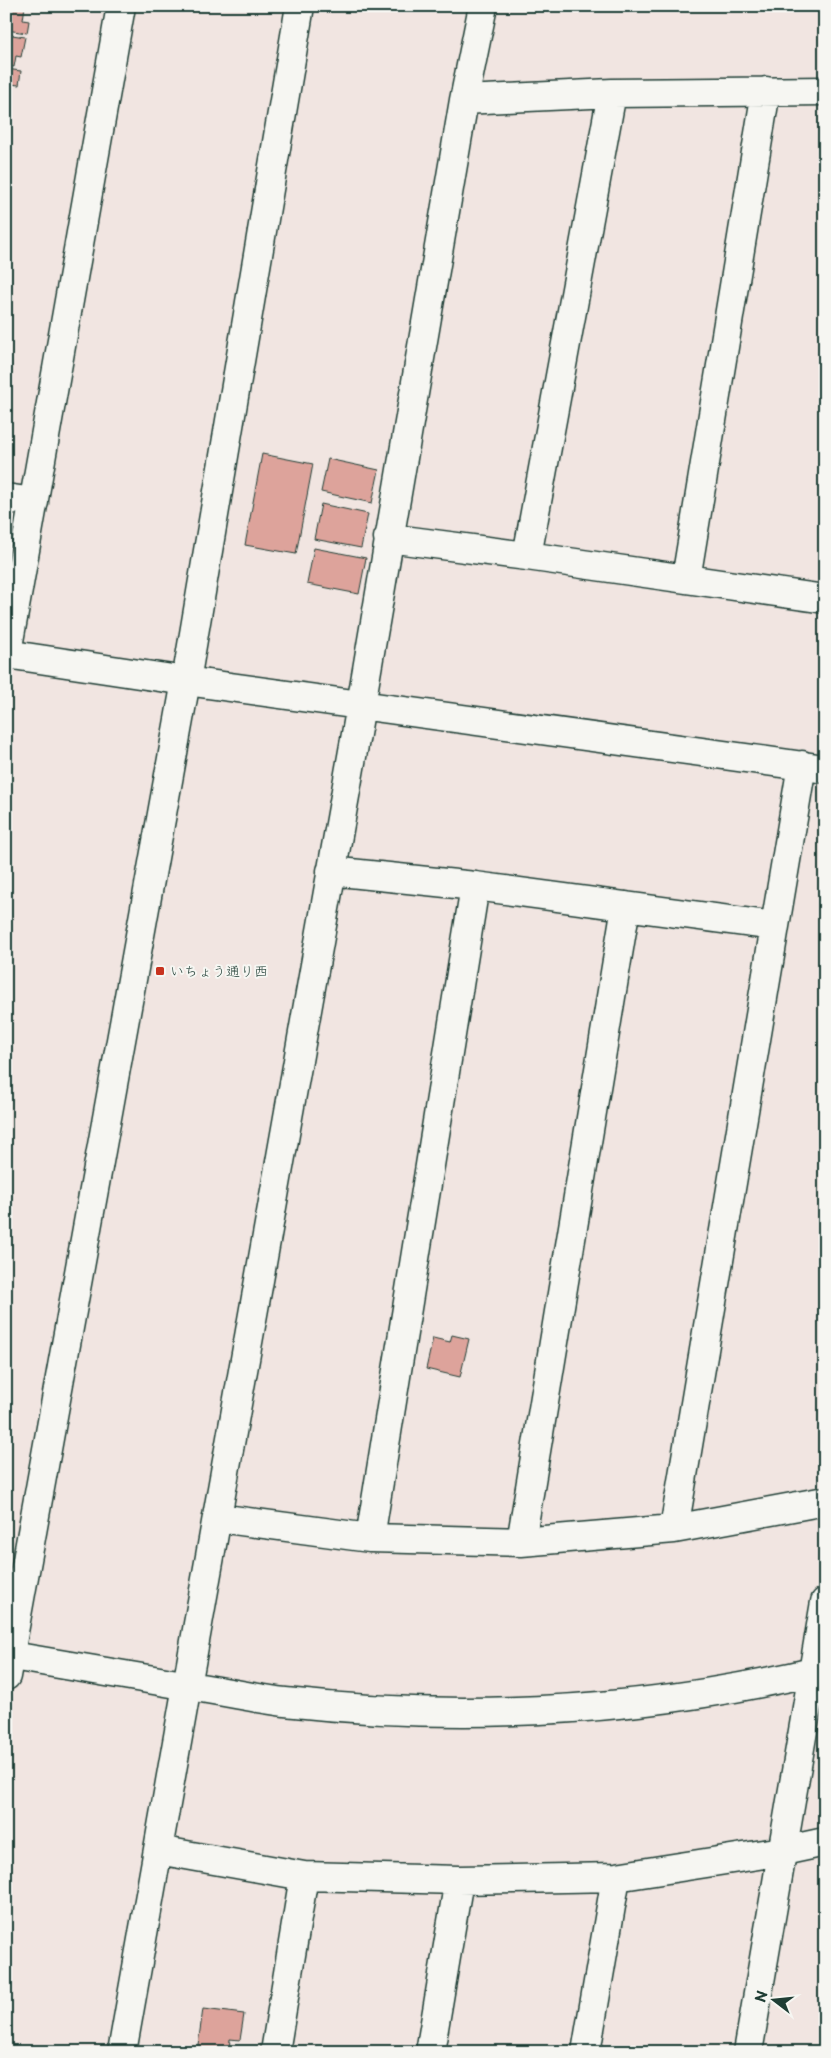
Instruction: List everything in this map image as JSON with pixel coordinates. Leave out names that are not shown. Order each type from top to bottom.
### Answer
[{"type":"street","points":[[121,6],[6,655],[813,767],[775,926],[674,1529]]},
{"type":"street","points":[[300,6],[186,681],[7,1662],[186,1686],[284,1702],[387,1710],[486,1713],[574,1710],[713,1692],[818,1671]]},
{"type":"street","points":[[122,2052],[332,871],[464,100],[483,6]]},
{"type":"street","points":[[464,100],[612,93],[825,91]]},
{"type":"street","points":[[686,579],[766,92]]},
{"type":"street","points":[[527,556],[612,93]]},
{"type":"street","points":[[6,498],[34,502]]},
{"type":"street","points":[[388,538],[825,599]]},
{"type":"street","points":[[332,871],[475,886],[775,926]]},
{"type":"street","points":[[370,1538],[475,886]]},
{"type":"street","points":[[521,1542],[626,906]]},
{"type":"street","points":[[218,1518],[370,1538],[521,1542],[674,1529],[825,1501]]},
{"type":"street","points":[[748,2052],[782,1851],[818,1671],[825,1602]]},
{"type":"street","points":[[158,1850],[304,1876],[460,1880],[616,1877],[782,1851],[825,1842]]},
{"type":"street","points":[[275,2052],[304,1876]]},
{"type":"street","points":[[586,2052],[616,1877]]},
{"type":"street","points":[[430,2052],[460,1880]]},
{"type":"building","points":[[6,6],[25,6],[23,20],[29,21],[27,33],[6,30]]},
{"type":"building","points":[[6,34],[25,37],[21,57],[16,56],[14,67],[6,65]]},
{"type":"building","points":[[6,69],[21,71],[19,85],[10,84],[7,102]]},
{"type":"building","points":[[262,454],[313,464],[296,554],[245,545]]},
{"type":"building","points":[[328,459],[379,470],[372,503],[321,492]]},
{"type":"building","points":[[321,504],[368,514],[361,548],[314,539]]},
{"type":"building","points":[[314,548],[366,558],[359,594],[307,584]]},
{"type":"building","points":[[452,1335],[469,1339],[460,1377],[426,1369],[433,1338],[450,1342]]},
{"type":"building","points":[[203,2009],[244,2014],[240,2040],[230,2039],[229,2052],[197,2052]]},
{"type":"place","name":"いちょう通り西","points":[[160,971]]}]
